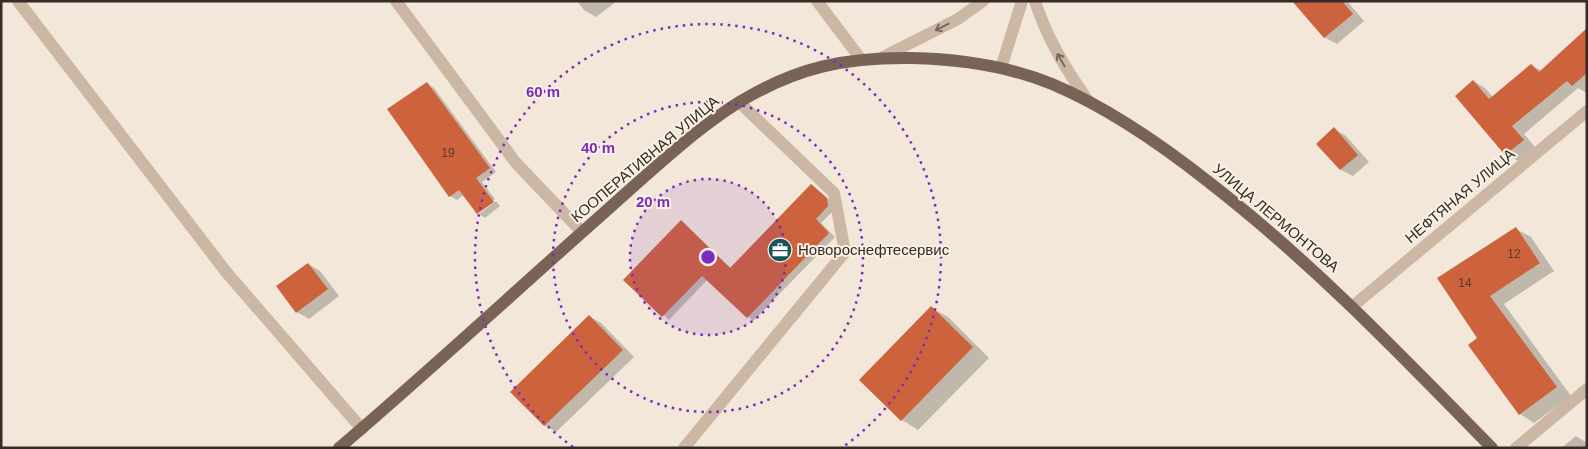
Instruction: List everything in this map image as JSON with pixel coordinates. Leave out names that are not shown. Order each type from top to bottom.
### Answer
[{"type":"main road","name":"КООПЕРАТИВНАЯ УЛИЦА","points":[[339,448],[582,232],[714,120],[739,102],[778,81],[820,67],[860,58],[942,58],[1001,68]]},
{"type":"main road","name":"УЛИЦА ЛЕРМОНТОВА","points":[[1001,68],[1050,83],[1088,101],[1171,152],[1264,225],[1353,306],[1492,448]]},
{"type":"street","points":[[18,1],[226,273],[362,428]]},
{"type":"street","points":[[396,1],[516,163],[582,232]]},
{"type":"street","points":[[883,58],[958,19],[983,1]]},
{"type":"street","points":[[1001,68],[1022,1]]},
{"type":"street","points":[[1035,1],[1042,24],[1061,62],[1088,101]]},
{"type":"street","points":[[821,3],[860,58]]},
{"type":"street","points":[[684,448],[845,252],[834,193],[739,102]]},
{"type":"street","name":"НЕФТЯНАЯ УЛИЦА","points":[[1353,306],[1587,111]]},
{"type":"street","points":[[1516,448],[1587,389]]},
{"type":"building","points":[[1292,1],[1342,1],[1353,14],[1324,38]]},
{"type":"building","points":[[1587,28],[1587,73],[1572,86],[1567,81],[1512,126],[1524,140],[1505,155],[1455,96],[1473,80],[1489,99],[1531,64],[1539,72]]},
{"type":"building","points":[[427,82],[490,168],[476,178],[494,202],[477,214],[459,190],[449,197],[387,109]]},
{"type":"building","points":[[1334,127],[1358,155],[1340,170],[1316,144]]},
{"type":"building","name":"Новороснефтесервис","points":[[811,184],[827,198],[828,206],[816,219],[829,233],[747,318],[702,276],[662,317],[623,280],[681,220],[730,268]]},
{"type":"building","points":[[1516,227],[1540,263],[1490,296],[1557,387],[1519,415],[1468,345],[1477,338],[1437,278]]},
{"type":"building","points":[[308,263],[328,289],[296,313],[276,286]]},
{"type":"building","points":[[931,306],[973,347],[901,421],[859,380]]},
{"type":"building","points":[[589,315],[623,350],[544,426],[510,392]]},
{"type":"place","name":"Новороснефтесервис","points":[[780,250]]}]
